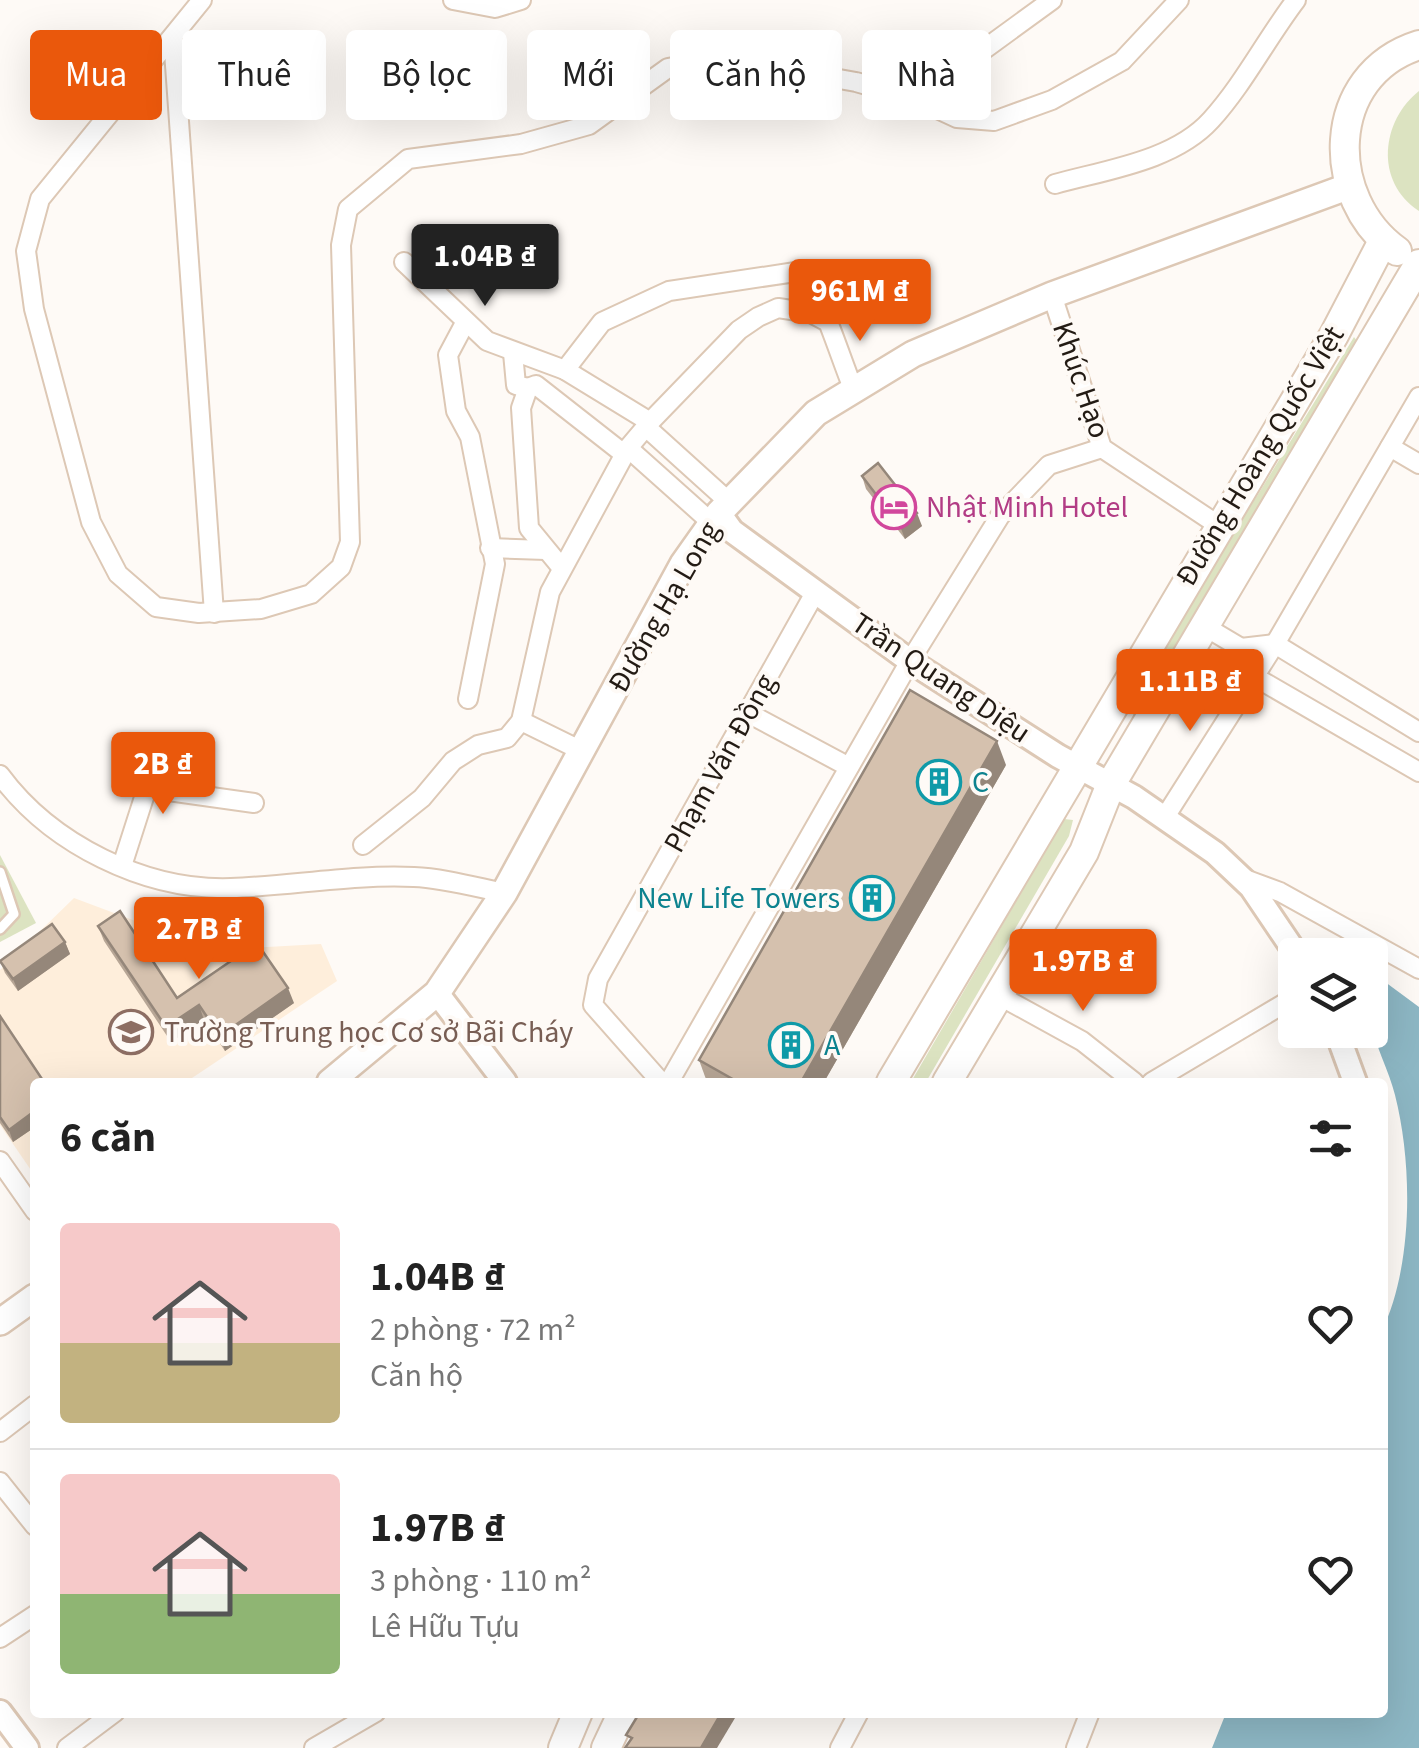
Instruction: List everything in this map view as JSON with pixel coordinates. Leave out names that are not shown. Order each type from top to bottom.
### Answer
[{"type":"main road","points":[[1419,45],[1391,59],[1358,94],[1343,139],[1348,187],[1361,216],[1382,241],[1419,263]]},
{"type":"main road","name":"Đường Hạ Long","points":[[335,1078],[437,993],[504,893],[683,564],[720,513],[816,413],[913,354],[1052,295],[1348,187]]},
{"type":"main road","name":"Đường Hoàng Quốc Việt","points":[[893,1078],[1334,334],[1382,241]]},
{"type":"main road","name":"Đường Hoàng Quốc Việt","points":[[949,1078],[1084,852],[1110,784],[1419,263]]},
{"type":"main road","points":[[0,1322],[30,1301]]},
{"type":"main road","points":[[563,1748],[576,1718]]},
{"type":"main road","points":[[606,1748],[619,1718]]},
{"type":"street","points":[[202,0],[40,199],[26,251],[34,309],[91,522],[118,574],[156,608],[214,612],[261,609],[311,594],[341,567],[350,542],[342,245],[348,209],[408,159],[521,144],[589,124],[668,68],[721,58],[862,84]]},
{"type":"street","points":[[454,0],[494,8],[521,0]]},
{"type":"street","points":[[991,44],[1052,0]]},
{"type":"street","points":[[982,120],[994,121],[1052,100],[1122,60],[1179,0]]},
{"type":"street","points":[[1055,184],[1142,160],[1180,144],[1210,122],[1296,0]]},
{"type":"street","points":[[174,36],[214,612]]},
{"type":"street","points":[[404,262],[487,342],[572,374],[648,425],[720,513]]},
{"type":"street","points":[[562,405],[572,374],[602,322],[669,291],[802,271],[817,285],[824,320],[853,388]]},
{"type":"street","name":"Khúc Hạo","points":[[1052,295],[1102,448],[1218,525]]},
{"type":"street","points":[[362,845],[422,798],[453,760],[478,745],[506,738],[522,721],[542,624],[562,567],[626,451],[648,425],[739,330],[758,317],[778,308],[812,312],[824,320]]},
{"type":"street","points":[[465,323],[448,354],[456,411],[470,436],[494,564],[468,699]]},
{"type":"street","points":[[514,352],[516,384],[528,388],[536,385],[720,513]]},
{"type":"street","points":[[528,388],[521,408],[528,517],[533,538],[562,567]]},
{"type":"street","points":[[1164,816],[1255,677],[1419,398]]},
{"type":"street","points":[[1390,447],[1419,464]]},
{"type":"street","points":[[672,1078],[910,662],[1000,516],[1050,466],[1102,448]]},
{"type":"street","name":"Trần Quang Diệu","points":[[720,513],[732,531],[910,662],[1164,816],[1240,877],[1285,938]]},
{"type":"street","points":[[490,548],[546,550]]},
{"type":"street","name":"Phạm Văn Đồng","points":[[657,1078],[593,1005],[598,979],[816,591]]},
{"type":"street","points":[[1204,626],[1241,648],[1255,677],[1419,772]]},
{"type":"street","points":[[1241,648],[1275,644],[1419,732]]},
{"type":"street","points":[[748,713],[849,768]]},
{"type":"street","points":[[522,721],[582,751]]},
{"type":"street","points":[[122,866],[147,788],[151,757]]},
{"type":"street","points":[[0,775],[58,834],[122,866],[176,884],[230,888],[414,877],[504,893]]},
{"type":"street","points":[[147,788],[254,803]]},
{"type":"street","points":[[1240,877],[1280,892],[1419,969]]},
{"type":"street","points":[[437,993],[503,1078]]},
{"type":"street","points":[[1000,996],[1082,1041],[1129,1078]]},
{"type":"street","points":[[1159,1078],[1278,1007]]},
{"type":"street","points":[[1343,1048],[1354,1078]]},
{"type":"street","points":[[1,1166],[30,1205]]},
{"type":"street","points":[[0,1432],[30,1409]]},
{"type":"street","points":[[0,1482],[30,1513]]},
{"type":"street","points":[[0,1638],[30,1618]]},
{"type":"street","points":[[0,1712],[27,1748]]},
{"type":"street","points":[[68,1748],[107,1718]]},
{"type":"street","points":[[314,1748],[366,1718]]},
{"type":"street","points":[[840,1748],[856,1718]]},
{"type":"street","points":[[1076,1748],[1088,1718]]},
{"type":"lane","points":[[0,872],[14,914],[0,930]]},
{"type":"shaded area","name":"Trường Trung học Cơ sở Bãi Cháy","points":[[74,898],[213,950],[321,944],[337,981],[192,1078],[30,1078],[30,1169],[0,1125],[0,970]]},
{"type":"green space","points":[[1419,91],[1419,211],[1395,184],[1388,151],[1397,118]]},
{"type":"green space","points":[[1354,337],[1357,341],[1136,716],[1129,712],[1130,703],[1217,552],[1257,496]]},
{"type":"green space","points":[[1064,819],[1073,820],[1069,836],[928,1078],[913,1078]]},
{"type":"green space","points":[[0,855],[36,923],[0,942]]},
{"type":"water","points":[[1388,984],[1419,1007],[1419,1748],[1212,1748],[1224,1718],[1388,1718],[1388,1315],[1400,1276],[1407,1215],[1405,1153],[1395,1095],[1379,1048],[1388,1048]]},
{"type":"building","name":"Nhật Minh Hotel","points":[[878,463],[917,513],[900,526],[862,476]]},
{"type":"building","name":"New Life Towers","points":[[910,690],[997,741],[803,1078],[731,1078],[699,1060]]},
{"type":"building","points":[[120,911],[177,998],[257,943],[288,988],[220,1036],[199,1005],[166,1027],[98,926]]},
{"type":"building","points":[[52,924],[65,942],[13,979],[0,961]]},
{"type":"building","points":[[0,1016],[41,1078],[30,1078],[30,1114],[9,1130],[0,1117]]},
{"type":"building","points":[[636,1718],[718,1718],[701,1748],[625,1748],[632,1738],[626,1735]]},
{"type":"place","name":"Nhật Minh Hotel","points":[[894,507]]},
{"type":"place","name":"C","points":[[939,782]]},
{"type":"place","name":"New Life Towers","points":[[872,898]]},
{"type":"place","name":"Trường Trung học Cơ sở Bãi Cháy","points":[[131,1032]]},
{"type":"place","name":"A","points":[[791,1045]]}]
